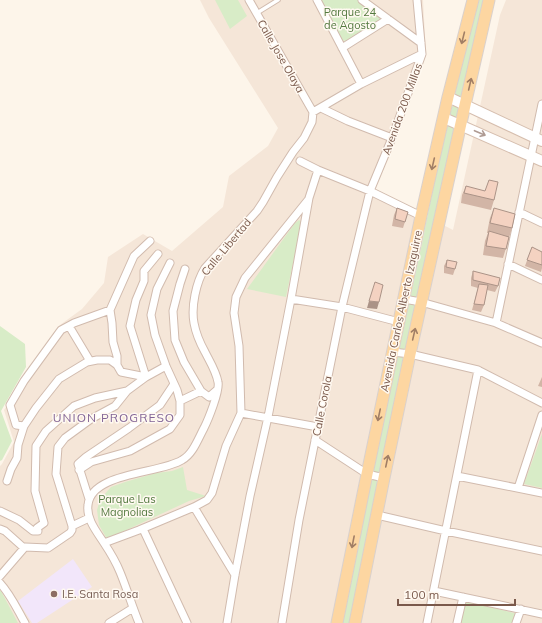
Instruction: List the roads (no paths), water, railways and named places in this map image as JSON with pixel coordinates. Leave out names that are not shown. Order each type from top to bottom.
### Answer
[{"type":"main road","name":"Avenida Carlos Alberto Izaguirre","points":[[337,623],[421,216],[448,97],[473,0]]},
{"type":"main road","name":"Avenida Carlos Alberto Izaguirre","points":[[355,623],[410,354],[465,105],[490,0]]},
{"type":"street","name":"Calle Jose Olaya","points":[[249,0],[313,112]]},
{"type":"street","points":[[317,0],[361,84]]},
{"type":"street","points":[[362,0],[421,43]]},
{"type":"street","name":"Avenida 200 Millas","points":[[370,191],[392,138],[422,54],[417,0]]},
{"type":"street","points":[[342,48],[388,19]]},
{"type":"street","points":[[313,112],[361,84],[422,54]]},
{"type":"street","points":[[448,97],[538,139]]},
{"type":"street","points":[[496,323],[531,155],[538,139],[542,104]]},
{"type":"street","points":[[322,108],[348,121],[392,138]]},
{"type":"street","name":"Calle Libertad","points":[[90,499],[92,494],[104,483],[182,460],[191,452],[206,424],[215,400],[219,383],[199,339],[194,322],[194,304],[198,281],[205,268],[263,202],[277,176],[304,138],[312,122],[313,112]]},
{"type":"street","points":[[444,118],[542,161]]},
{"type":"street","points":[[300,162],[370,191],[421,216]]},
{"type":"street","points":[[227,623],[250,496],[268,417],[309,198],[318,170]]},
{"type":"street","name":"Calle Corola","points":[[282,623],[299,520],[342,307],[370,191]]},
{"type":"street","points":[[104,543],[194,508],[207,500],[212,492],[226,446],[241,413],[239,346],[234,313],[236,297],[245,278],[309,198]]},
{"type":"street","points":[[519,212],[542,223]]},
{"type":"street","points":[[117,365],[117,356],[112,342],[112,322],[110,310],[134,256],[150,241]]},
{"type":"street","points":[[146,377],[130,326],[136,300],[144,281],[144,271],[158,254]]},
{"type":"street","points":[[80,470],[91,462],[130,451],[170,429],[180,415],[180,401],[155,335],[151,315],[157,289],[170,262]]},
{"type":"street","points":[[508,264],[542,280]]},
{"type":"street","points":[[185,270],[173,311],[175,340],[184,362],[201,391],[209,397],[217,390]]},
{"type":"street","points":[[291,299],[342,307],[399,322]]},
{"type":"street","points":[[404,299],[422,302],[496,323],[542,343]]},
{"type":"street","points":[[24,426],[16,426],[10,405],[24,381],[61,330],[74,323],[110,310]]},
{"type":"street","points":[[69,326],[90,361]]},
{"type":"street","points":[[393,352],[410,354],[478,370],[542,403]]},
{"type":"street","points":[[7,481],[17,458],[18,446],[24,426],[59,379],[87,362],[97,360],[110,360],[117,365],[121,372],[146,377]]},
{"type":"street","points":[[0,576],[24,548],[48,548],[72,530],[56,474],[58,447],[65,438],[91,419],[115,406],[127,391],[146,377],[166,366]]},
{"type":"street","points":[[427,623],[478,370]]},
{"type":"street","points":[[139,623],[120,572],[89,518],[88,504],[90,499],[78,464],[86,456],[129,428],[160,405],[174,384]]},
{"type":"street","points":[[0,511],[19,520],[33,531],[38,531],[37,528],[44,522],[35,491],[36,446],[46,431],[74,406],[95,398],[127,391]]},
{"type":"street","points":[[180,401],[201,391]]},
{"type":"street","points":[[241,413],[318,426]]},
{"type":"street","points":[[518,488],[542,415]]},
{"type":"street","points":[[315,440],[367,474],[384,478]]},
{"type":"street","points":[[457,476],[542,493]]},
{"type":"street","points":[[194,508],[235,576]]},
{"type":"street","points":[[377,515],[446,532],[542,551]]},
{"type":"street","points":[[72,526],[89,518]]},
{"type":"street","points":[[0,529],[5,531],[24,548]]},
{"type":"street","points":[[143,529],[187,623]]},
{"type":"street","points":[[0,583],[15,604],[25,623]]},
{"type":"street","points":[[434,591],[542,614]]},
{"type":"street","points":[[457,623],[463,597]]},
{"type":"street","points":[[110,623],[133,608]]},
{"type":"street","points":[[516,623],[521,609]]},
{"type":"lane","points":[[257,13],[278,0]]},
{"type":"place","name":"I.E. Santa Rosa","points":[[54,594]]},
{"type":"district","name":"UNION PROGRESO","points":[[114,418]]},
{"type":"park label","name":"Parque 24 de Agosto","points":[[350,18]]},
{"type":"park label","name":"Parque Las Magnolias","points":[[127,505]]}]
